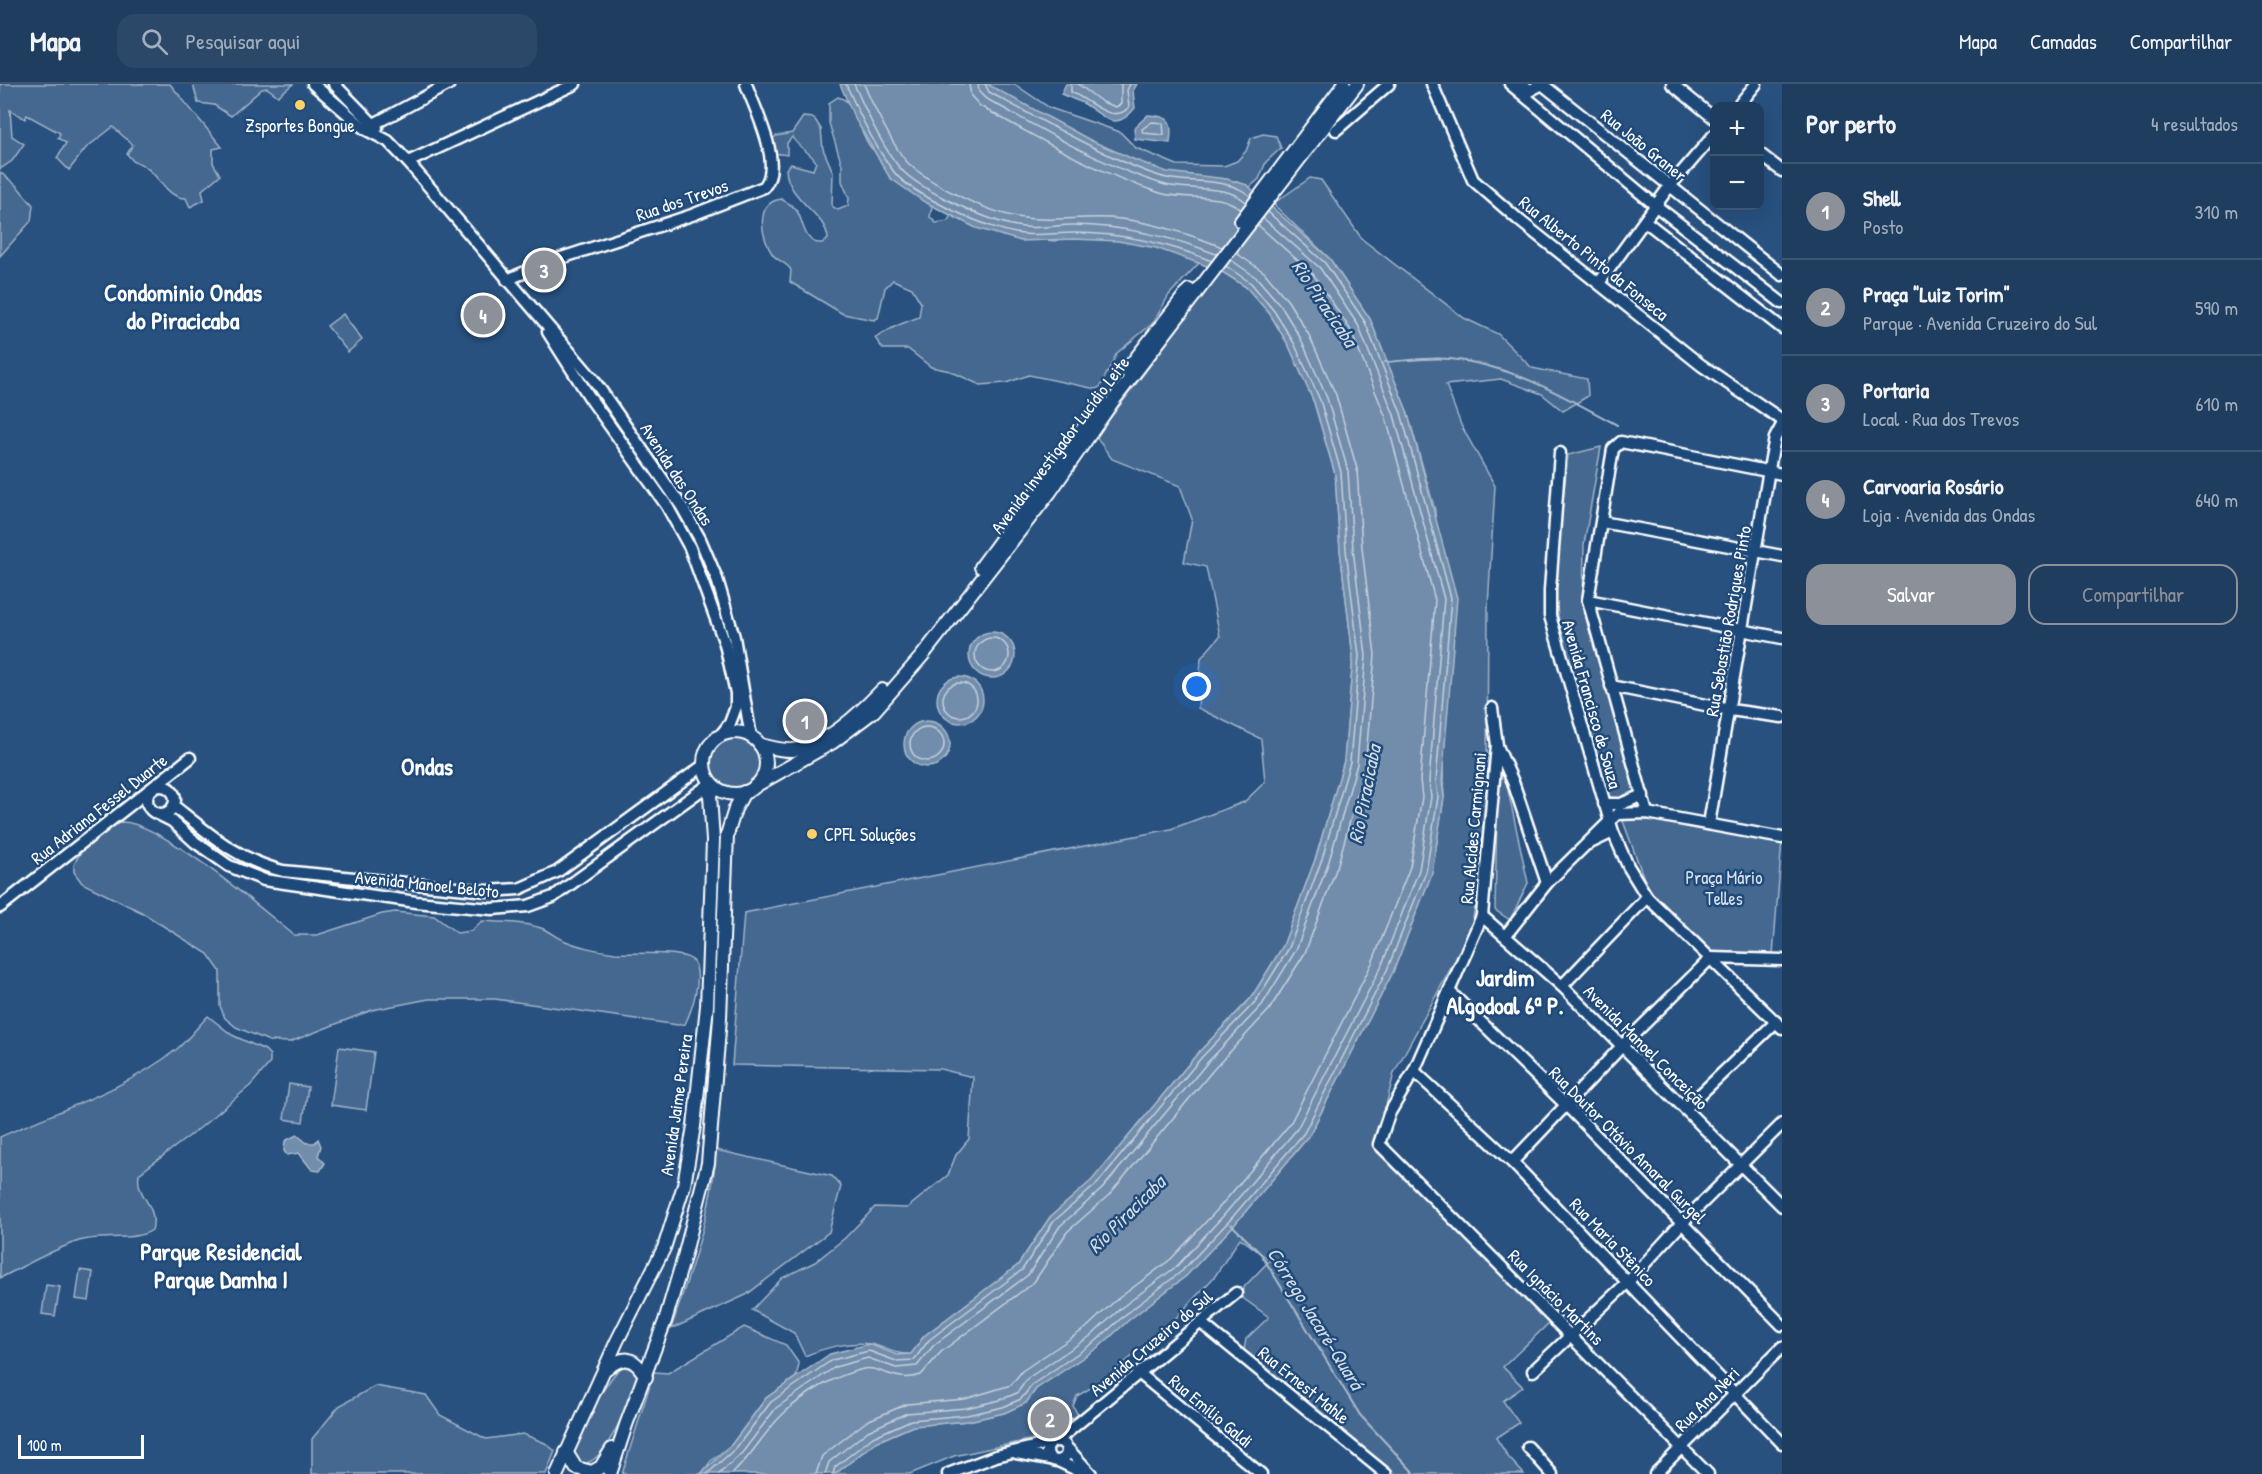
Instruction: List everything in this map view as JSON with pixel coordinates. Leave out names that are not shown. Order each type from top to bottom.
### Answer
[{"type":"main road","name":"Avenida Investigador Lucídio Leite","points":[[750,789],[833,742],[874,711],[922,656],[1050,492],[1113,401],[1344,84]]},
{"type":"main road","name":"Avenida Investigador Lucídio Leite","points":[[1271,187],[1356,84]]},
{"type":"main road","name":"Avenida Investigador Lucídio Leite","points":[[755,741],[794,750],[818,742],[852,718],[885,687],[921,647],[1110,392],[1204,277]]},
{"type":"main road","points":[[735,732],[755,741],[766,762],[765,771],[750,789],[728,793],[712,784],[704,765],[705,754],[711,743],[720,736],[735,732]]},
{"type":"main road","name":"Avenida Jaime Pereira","points":[[557,1474],[603,1371],[664,1248],[684,1185],[694,1126],[707,1006],[713,841],[710,795],[712,784]]},
{"type":"main road","name":"Avenida Jaime Pereira","points":[[610,1474],[626,1425],[646,1377],[684,1257],[708,1163],[720,1018],[727,835],[735,809],[750,789]]},
{"type":"main road","points":[[603,1371],[618,1360],[631,1360],[639,1365],[646,1377]]},
{"type":"main road","points":[[566,1452],[576,1468],[592,1472],[602,1467],[626,1425]]},
{"type":"street","name":"Avenida das Ondas","points":[[313,84],[331,100],[348,106],[374,124],[381,136],[408,162],[593,379],[693,526],[720,590],[734,637],[755,741]]},
{"type":"street","points":[[374,124],[449,84]]},
{"type":"street","points":[[408,162],[575,84]]},
{"type":"street","name":"Rua dos Trevos","points":[[507,280],[546,263],[703,211],[764,187],[773,169],[770,151],[746,84]]},
{"type":"street","points":[[1336,130],[1389,84]]},
{"type":"street","name":"Rua Alberto Pinto da Fonseca","points":[[1432,84],[1473,180],[1701,365],[1782,420]]},
{"type":"street","points":[[1510,84],[1655,206],[1782,303]]},
{"type":"street","points":[[1519,84],[1531,90],[1542,84]]},
{"type":"street","name":"Rua João Graner","points":[[1542,84],[1782,275]]},
{"type":"street","points":[[1672,84],[1710,115]]},
{"type":"street","points":[[1741,102],[1756,84]]},
{"type":"street","name":"Avenida das Ondas","points":[[338,88],[365,129],[381,136]]},
{"type":"street","points":[[331,100],[338,88]]},
{"type":"street","points":[[1599,283],[1669,187],[1710,140]]},
{"type":"street","points":[[1763,156],[1782,171]]},
{"type":"street","points":[[1645,221],[1782,328]]},
{"type":"street","name":"Avenida das Ondas","points":[[546,323],[554,344],[663,499],[686,539],[714,611],[736,693],[736,707],[730,723],[720,736]]},
{"type":"street","points":[[554,344],[563,350],[585,376],[593,379]]},
{"type":"street","points":[[590,398],[600,397],[627,428]]},
{"type":"street","name":"Rua Sebastião Rodrigues Pinto","points":[[1709,824],[1775,438],[1782,425]]},
{"type":"street","name":"Avenida Francisco de Souza","points":[[1647,813],[1588,600],[1613,449],[1621,442],[1770,472]]},
{"type":"street","name":"Avenida Francisco de Souza","points":[[1560,453],[1550,616],[1613,832],[1628,866],[1647,897],[1779,1025]]},
{"type":"street","points":[[1770,472],[1782,474]]},
{"type":"street","points":[[1602,522],[1782,556]]},
{"type":"street","points":[[686,539],[695,542],[720,590]]},
{"type":"street","points":[[1588,600],[1782,638]]},
{"type":"street","points":[[1611,686],[1730,710],[1782,717]]},
{"type":"street","name":"Rua Alcides Carmignani","points":[[1379,1144],[1389,1114],[1414,1071],[1482,916],[1497,745],[1492,708]]},
{"type":"street","points":[[1497,745],[1513,782],[1547,884]]},
{"type":"street","name":"Rua Adriana Fessel Duarte","points":[[0,907],[190,758]]},
{"type":"street","name":"Avenida Manoel Beloto","points":[[174,806],[245,859],[283,871],[468,890],[506,891],[534,884],[558,872],[704,765]]},
{"type":"street","name":"Avenida Manoel Beloto","points":[[158,814],[172,821],[195,842],[229,866],[264,880],[416,902],[501,909],[528,906],[560,893],[712,784]]},
{"type":"street","points":[[153,787],[169,789],[174,796],[174,806],[166,813],[158,814],[148,804],[148,795],[153,787]]},
{"type":"street","points":[[1604,804],[1621,804],[1643,795]]},
{"type":"street","points":[[1506,936],[1547,884],[1609,819],[1617,814],[1647,813],[1782,838]]},
{"type":"street","points":[[1582,846],[1613,832]]},
{"type":"street","points":[[1562,986],[1647,897]]},
{"type":"street","name":"Avenida Manoel Conceição","points":[[1482,916],[1562,986],[1782,1206]]},
{"type":"street","points":[[1512,1162],[1623,1045],[1711,958],[1778,960],[1782,950]]},
{"type":"street","name":"Rua Doutor Otávio Amaral Gurgel","points":[[1449,991],[1566,1105],[1782,1325]]},
{"type":"street","points":[[1685,1109],[1779,1025]]},
{"type":"street","name":"Rua Maria Stênico","points":[[1414,1071],[1512,1162],[1782,1443]]},
{"type":"street","points":[[1533,1371],[1628,1282],[1682,1223],[1782,1124]]},
{"type":"street","name":"Rua Ignácio Martins","points":[[1379,1144],[1707,1474]]},
{"type":"street","name":"Avenida Cruzeiro do Sul","points":[[948,1474],[1010,1452],[1054,1442],[1140,1374],[1236,1293]]},
{"type":"street","name":"Rua Ernest Mahle","points":[[1201,1323],[1386,1474]]},
{"type":"street","name":"Rua Ana Neri","points":[[1655,1474],[1782,1347]]},
{"type":"street","name":"Rua Emílio Galdi","points":[[1140,1374],[1261,1474]]},
{"type":"street","points":[[1068,1449],[1066,1457],[1054,1460],[1047,1451],[1054,1442],[1068,1449],[1091,1474]]},
{"type":"street","points":[[1528,1447],[1552,1474]]},
{"type":"street","name":"Avenida Cruzeiro do Sul","points":[[1010,1452],[1054,1460],[1085,1474]]},
{"type":"green space","points":[[0,84],[170,84],[222,147],[213,149],[213,163],[220,175],[202,190],[204,200],[190,207],[186,198],[172,193],[142,164],[134,162],[127,154],[133,145],[113,127],[86,148],[69,170],[57,158],[66,143],[58,138],[60,133],[27,115],[25,119],[10,110],[12,136],[24,144],[12,161],[0,169]]},
{"type":"green space","points":[[193,84],[293,84],[278,96],[267,88],[262,89],[231,116],[214,105],[198,103]]},
{"type":"green space","points":[[953,84],[1014,84],[1050,108],[1120,132],[1136,148],[1177,165],[1224,166],[1237,161],[1246,151],[1251,138],[1263,134],[1276,136],[1281,148],[1266,162],[1259,179],[1250,187],[1185,183]]},
{"type":"green space","points":[[838,97],[845,100],[854,111],[871,148],[933,201],[930,217],[936,223],[948,221],[951,214],[1003,236],[1055,241],[1061,238],[1128,235],[1200,262],[1169,295],[1153,323],[1117,353],[1100,387],[1096,389],[1029,375],[1006,383],[980,385],[950,371],[931,367],[908,349],[883,349],[875,338],[919,317],[921,303],[912,288],[893,280],[885,288],[878,318],[874,320],[843,314],[790,282],[791,270],[773,255],[763,231],[763,214],[772,202],[781,199],[797,211],[805,232],[811,240],[822,243],[828,239],[821,222],[793,190],[786,169],[791,164],[813,170],[816,162],[792,137],[787,143],[787,155],[774,153],[770,141],[776,136],[792,133],[803,117],[814,118],[821,129],[823,149],[833,172],[832,206],[838,210],[848,206],[849,198],[842,181],[842,165],[829,123],[829,103]]},
{"type":"green space","points":[[0,172],[17,186],[33,205],[31,221],[0,256]]},
{"type":"green space","points":[[1310,178],[1321,180],[1362,239],[1464,318],[1498,334],[1532,368],[1587,379],[1588,396],[1563,411],[1542,394],[1501,379],[1446,385],[1461,425],[1495,486],[1488,607],[1487,781],[1479,881],[1471,931],[1394,1073],[1375,1150],[1550,1322],[1503,1367],[1523,1387],[1503,1401],[1519,1423],[1496,1438],[1509,1458],[1524,1474],[1396,1474],[1244,1350],[1246,1339],[1269,1317],[1240,1296],[1245,1286],[1270,1260],[1240,1238],[1215,1276],[1176,1318],[1106,1379],[1077,1396],[1073,1406],[1078,1415],[1038,1438],[954,1456],[910,1474],[835,1474],[876,1442],[913,1426],[968,1421],[1004,1413],[1026,1403],[1036,1389],[1100,1346],[1130,1319],[1186,1276],[1235,1224],[1309,1136],[1393,972],[1432,873],[1444,797],[1435,510],[1407,411],[1370,319],[1330,259],[1273,204]]},
{"type":"green space","points":[[1221,271],[1246,287],[1270,314],[1289,346],[1314,403],[1335,474],[1340,550],[1353,657],[1344,761],[1316,857],[1283,946],[1251,998],[1197,1054],[1090,1183],[1050,1217],[1018,1265],[924,1336],[912,1354],[900,1353],[876,1345],[854,1343],[820,1350],[805,1356],[794,1333],[752,1310],[782,1278],[815,1262],[845,1238],[875,1207],[907,1208],[948,1175],[956,1155],[969,1139],[973,1077],[940,1069],[732,1065],[744,913],[1171,829],[1244,802],[1265,782],[1261,739],[1198,708],[1201,658],[1220,636],[1206,567],[1184,562],[1192,519],[1180,486],[1112,459],[1096,437]]},
{"type":"green space","points":[[343,314],[362,340],[348,352],[327,326]]},
{"type":"green space","points":[[1601,447],[1584,544],[1583,605],[1637,789],[1621,800],[1604,795],[1562,637],[1553,588],[1568,455]]},
{"type":"green space","points":[[735,737],[745,739],[753,745],[759,753],[761,763],[759,773],[753,781],[745,787],[735,789],[725,787],[717,781],[711,773],[709,763],[711,753],[717,745],[725,739]]},
{"type":"green space","points":[[1498,767],[1503,767],[1528,883],[1510,920],[1495,910]]},
{"type":"green space","name":"Praça Mário Telles","points":[[1647,816],[1782,840],[1773,955],[1710,953],[1650,895],[1623,821],[1625,818]]},
{"type":"green space","points":[[122,822],[139,826],[161,836],[185,851],[235,887],[294,935],[317,935],[395,912],[434,916],[457,933],[471,931],[482,921],[534,926],[567,942],[594,949],[615,953],[670,954],[689,958],[694,962],[697,976],[696,993],[691,1011],[685,1024],[678,1025],[495,999],[429,999],[372,1010],[290,1042],[269,1041],[236,1027],[225,1018],[220,1006],[220,971],[208,954],[141,912],[82,883],[74,872],[77,859],[87,846],[108,829]]},
{"type":"green space","points":[[208,1016],[232,1035],[265,1050],[270,1055],[270,1063],[251,1085],[200,1128],[139,1174],[140,1189],[152,1214],[152,1230],[137,1236],[79,1241],[49,1253],[0,1278],[0,1137],[114,1088],[136,1076],[177,1049]]},
{"type":"green space","points":[[339,1047],[374,1052],[366,1110],[331,1105]]},
{"type":"green space","points":[[289,1084],[308,1087],[303,1122],[284,1119]]},
{"type":"green space","points":[[716,1150],[832,1176],[841,1186],[829,1232],[746,1295],[671,1329],[705,1218]]},
{"type":"green space","points":[[80,1270],[93,1272],[89,1301],[76,1299]]},
{"type":"green space","points":[[46,1285],[60,1287],[55,1316],[42,1314]]},
{"type":"green space","points":[[744,1327],[786,1345],[799,1364],[796,1377],[766,1398],[732,1444],[711,1461],[701,1474],[622,1474],[654,1372],[668,1373]]},
{"type":"green space","points":[[623,1366],[635,1371],[639,1376],[624,1413],[616,1430],[598,1456],[588,1462],[579,1462],[575,1451],[581,1431],[603,1391]]},
{"type":"green space","points":[[375,1386],[426,1395],[440,1415],[486,1439],[523,1434],[545,1443],[555,1451],[546,1474],[312,1474],[312,1439],[339,1406]]},
{"type":"water","name":"Rio Piracicaba","points":[[840,84],[987,84],[1092,141],[1133,159],[1167,172],[1227,179],[1247,185],[1330,259],[1370,319],[1407,411],[1457,598],[1442,782],[1444,797],[1432,873],[1393,972],[1309,1136],[1235,1224],[1186,1276],[1130,1319],[1100,1346],[1036,1389],[1026,1403],[1004,1413],[968,1421],[913,1426],[876,1442],[835,1474],[701,1474],[732,1444],[766,1398],[830,1354],[869,1344],[897,1355],[911,1354],[924,1336],[1018,1265],[1050,1217],[1092,1180],[1197,1054],[1251,998],[1283,946],[1316,857],[1344,761],[1353,657],[1340,550],[1335,474],[1314,402],[1289,346],[1270,314],[1246,287],[1221,271],[1156,248],[1118,241],[1074,239],[1021,241],[976,228],[923,201],[890,178],[854,117]]},
{"type":"water","points":[[1066,84],[1137,84],[1133,91],[1135,108],[1121,120],[1109,120],[1083,103],[1061,94]]},
{"type":"water","points":[[1148,115],[1166,118],[1169,121],[1170,143],[1135,139],[1134,128]]},
{"type":"water","points":[[992,632],[1008,639],[1015,655],[1008,671],[992,678],[976,671],[969,655],[976,639]]},
{"type":"water","points":[[960,677],[976,684],[983,700],[976,716],[960,723],[944,716],[937,700],[944,684]]},
{"type":"water","points":[[927,721],[943,728],[950,744],[943,760],[927,767],[911,760],[904,744],[911,728]]},
{"type":"water","points":[[297,1135],[307,1143],[315,1143],[318,1139],[321,1146],[318,1156],[325,1163],[320,1171],[312,1170],[299,1153],[287,1155],[284,1151],[285,1141]]},
{"type":"waterway","points":[[1385,362],[1426,359],[1473,362],[1536,383],[1617,425]]},
{"type":"waterway","name":"Córrego Jacaré-Quará","points":[[1231,1224],[1261,1254],[1360,1415],[1415,1474]]},
{"type":"place","name":"Zsportes Bongue","points":[[300,105]]},
{"type":"place","name":"Portaria","points":[[544,270]]},
{"type":"place","name":"Carvoaria Rosário","points":[[483,315]]},
{"type":"place","name":"Shell","points":[[805,721]]},
{"type":"place","name":"CPFL Soluções","points":[[812,834]]},
{"type":"place","name":"Praça \"Luiz Torim\"","points":[[1050,1419]]},
{"type":"district","name":"Condominio Ondas do Piracicaba","points":[[183,306]]},
{"type":"district","name":"Ondas","points":[[427,766]]},
{"type":"district","name":"Jardim Algodoal 6ª P.","points":[[1505,991]]},
{"type":"district","name":"Parque Residencial Parque Damha I","points":[[221,1265]]}]
